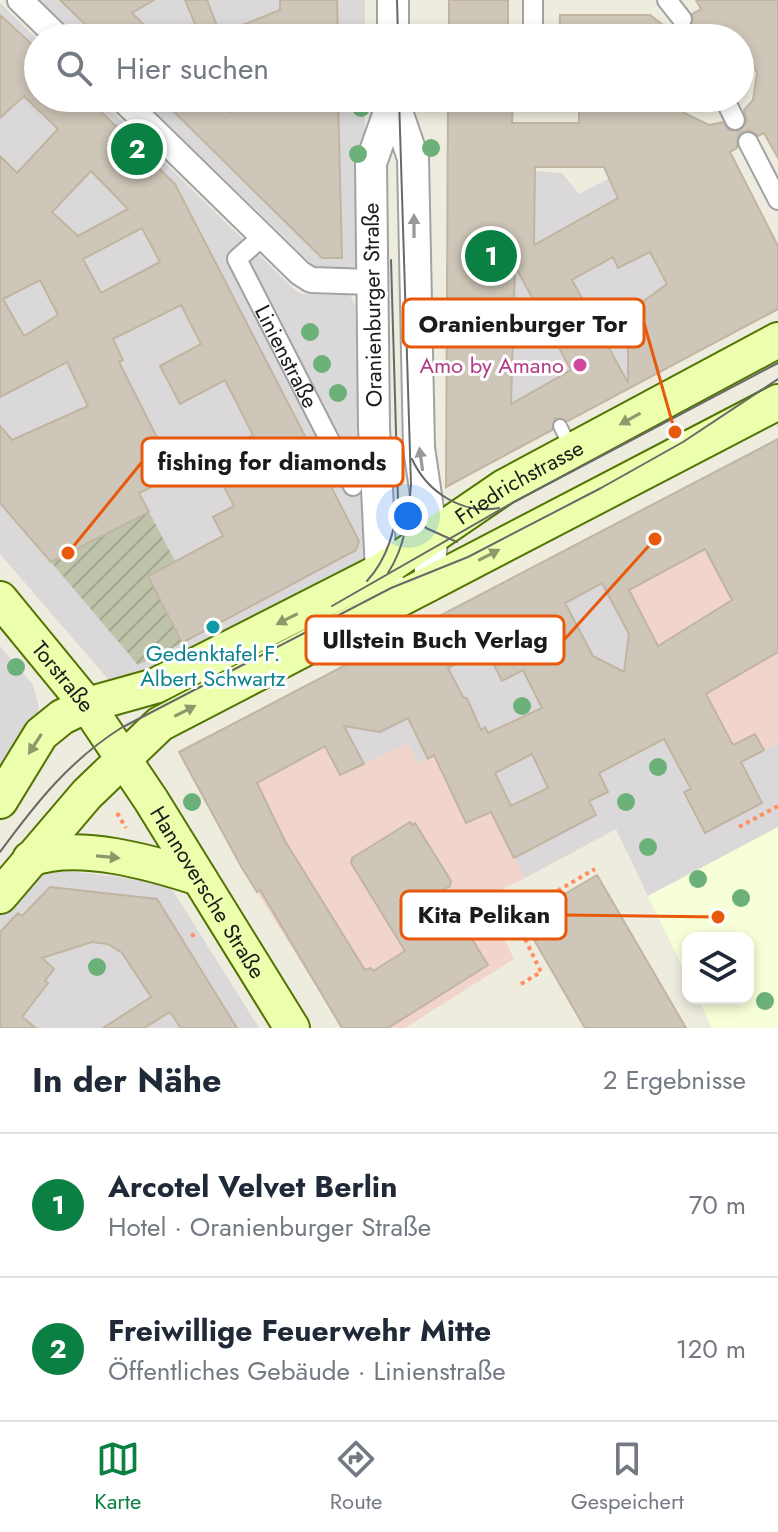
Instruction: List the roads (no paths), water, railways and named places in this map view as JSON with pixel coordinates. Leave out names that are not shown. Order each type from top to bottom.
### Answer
[{"type":"main road","name":"Friedrichstrasse","points":[[0,801],[41,734],[62,717],[87,705],[155,686],[381,571],[504,487],[566,438],[778,340]]},
{"type":"main road","name":"Friedrichstrasse","points":[[0,896],[122,757],[160,724],[778,402]]},
{"type":"main road","name":"Torstraße","points":[[0,599],[87,705],[122,757]]},
{"type":"main road","name":"Hannoversche Straße","points":[[122,757],[292,1028]]},
{"type":"main road","points":[[30,859],[57,854],[113,857],[144,861],[199,878]]},
{"type":"street","points":[[20,0],[45,24]]},
{"type":"street","points":[[393,0],[393,24]]},
{"type":"street","points":[[533,0],[533,24]]},
{"type":"street","points":[[667,0],[682,19]]},
{"type":"street","points":[[135,112],[311,280],[371,282]]},
{"type":"street","name":"Oranienburger Straße","points":[[390,112],[371,163],[371,282],[381,571],[399,601]]},
{"type":"street","name":"Oranienburger Straße","points":[[398,112],[413,158],[419,448],[432,536],[429,586]]},
{"type":"street","points":[[731,112],[735,120]]},
{"type":"street","points":[[748,142],[778,200]]},
{"type":"street","name":"Linienstraße","points":[[263,236],[237,259],[353,486]]},
{"type":"tunnel","points":[[682,19],[685,24]]},
{"type":"tram line","points":[[397,0],[398,24]]},
{"type":"tram line","points":[[388,573],[402,541],[411,485],[399,112]]},
{"type":"tram line","points":[[367,581],[389,543],[398,500],[391,260]]},
{"type":"tram line","points":[[332,606],[512,503],[778,363]]},
{"type":"tram line","points":[[0,852],[54,784],[85,754],[121,728],[391,588],[468,557],[601,488],[683,442],[778,379]]},
{"type":"tram line","points":[[412,459],[427,482],[447,498],[472,508],[499,508]]},
{"type":"tram line","points":[[407,505],[426,528],[457,542]]},
{"type":"place","name":"Freiwillige Feuerwehr Mitte","points":[[137,149]]},
{"type":"place","name":"Arcotel Velvet Berlin","points":[[491,256]]},
{"type":"place","name":"Amo by Amano","points":[[580,365]]},
{"type":"place","name":"Oranienburger Tor","points":[[675,432]]},
{"type":"place","name":"Ullstein Buch Verlag","points":[[655,539]]},
{"type":"place","name":"fishing for diamonds","points":[[68,553]]},
{"type":"place","name":"Gedenktafel F. Albert Schwartz","points":[[213,627]]},
{"type":"place","name":"Kita Pelikan","points":[[718,917]]}]
